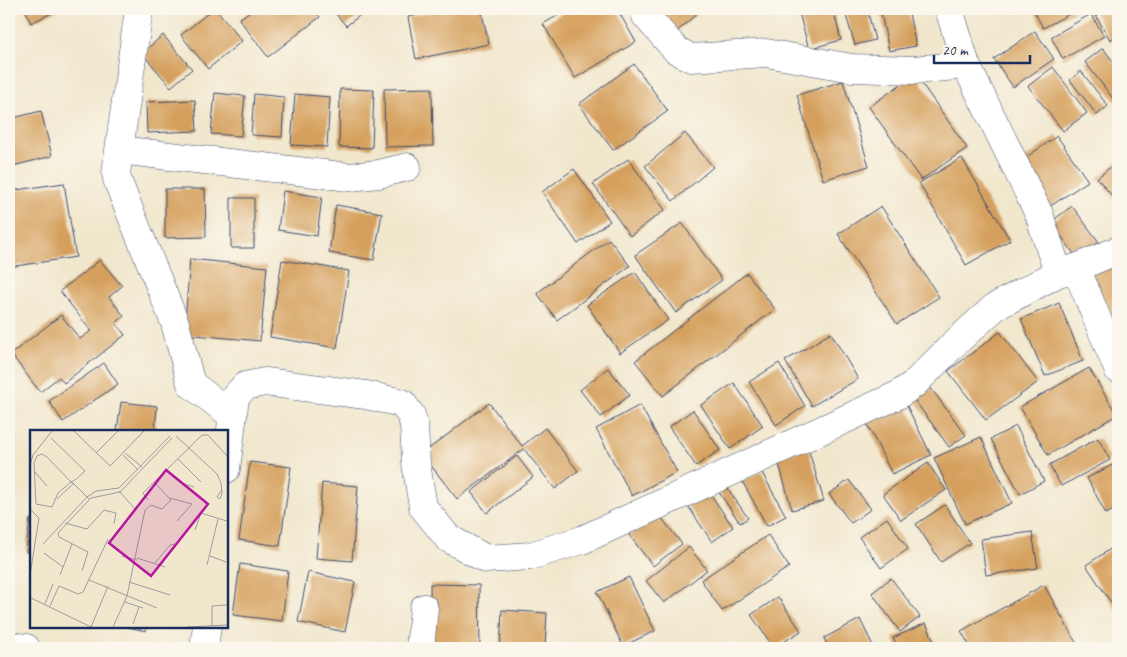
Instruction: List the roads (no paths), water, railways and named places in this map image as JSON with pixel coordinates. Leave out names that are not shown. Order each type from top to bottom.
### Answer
[{"type":"street","points":[[139,9],[116,174],[175,323],[191,384],[233,416]]},
{"type":"street","points":[[949,9],[966,65],[1118,369]]},
{"type":"street","points":[[646,16],[676,50],[691,58],[766,53],[852,68],[914,70],[966,65]]},
{"type":"street","points":[[119,150],[349,177],[379,174],[407,167]]},
{"type":"street","points":[[228,453],[235,397],[245,386],[265,382],[366,395],[402,403],[411,415],[414,425],[416,463],[423,507],[448,538],[486,558],[530,556],[582,540],[898,395],[914,384],[955,343],[996,307],[1067,270],[1118,250]]},
{"type":"street","points":[[420,648],[424,608]]},
{"type":"street","points":[[204,648],[207,627]]},
{"type":"street","points":[[9,646],[26,648]]}]
